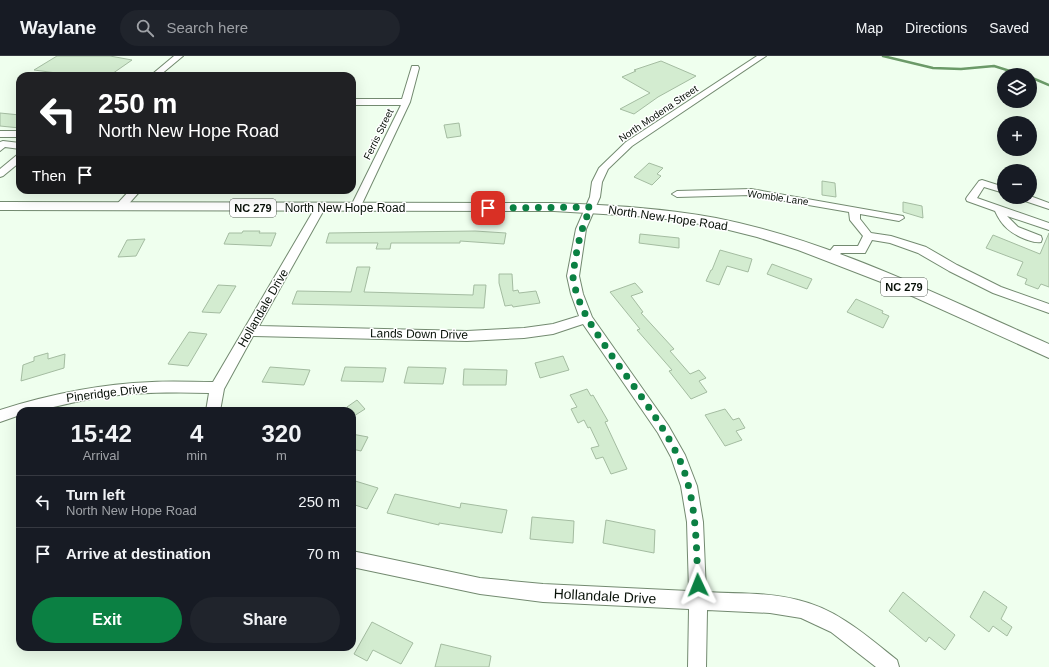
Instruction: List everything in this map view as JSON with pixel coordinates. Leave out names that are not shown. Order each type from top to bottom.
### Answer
[{"type":"main road","name":"North New Hope Road","points":[[0,206],[320,208],[591,207],[657,214],[716,223],[780,240],[831,257],[900,285],[1049,351]]},
{"type":"street","points":[[159,72],[179,56]]},
{"type":"street","name":"North Modena Street","points":[[697,667],[698,601],[695,522],[689,486],[678,456],[663,429],[586,318],[577,294],[573,276],[581,229],[595,197],[597,182],[604,168],[620,152],[669,117],[762,56]]},
{"type":"street","name":"Ferris Street","points":[[355,208],[406,102],[415,68]]},
{"type":"street","points":[[356,102],[406,102]]},
{"type":"street","points":[[0,134],[16,134]]},
{"type":"street","points":[[1,146],[16,146]]},
{"type":"street","points":[[0,174],[16,160]]},
{"type":"street","points":[[997,188],[982,183],[971,200],[1049,227]]},
{"type":"street","name":"Womble Lane","points":[[677,194],[751,192],[899,218]]},
{"type":"street","points":[[121,206],[132,194]]},
{"type":"street","points":[[1037,202],[1049,206]]},
{"type":"street","name":"Hollandale Drive","points":[[214,407],[217,388],[320,208]]},
{"type":"street","points":[[999,209],[1005,223],[1013,230],[1037,240]]},
{"type":"street","points":[[854,210],[855,220],[868,236],[891,240],[922,250],[953,268],[997,290],[1049,309]]},
{"type":"street","points":[[831,257],[838,249],[861,250],[866,244],[868,236]]},
{"type":"street","name":"Lands Down Drive","points":[[250,331],[467,336],[524,334],[553,329],[586,318]]},
{"type":"street","name":"Pineridge Drive","points":[[31,407],[59,399],[106,391],[153,387],[217,388]]},
{"type":"street","name":"Pineridge Drive","points":[[0,416],[16,411]]},
{"type":"street","name":"Hollandale Drive","points":[[356,560],[480,586],[543,593],[770,604],[800,608],[825,618],[856,638],[890,667]]},
{"type":"building","points":[[57,56],[110,56],[132,60],[115,72],[49,72],[34,70]]},
{"type":"building","points":[[661,61],[696,76],[658,97],[634,114],[620,109],[650,93],[622,77],[636,71],[634,70]]},
{"type":"building","points":[[0,113],[16,115],[16,128],[0,126]]},
{"type":"building","points":[[459,123],[461,136],[447,138],[444,125]]},
{"type":"building","points":[[649,163],[663,168],[657,174],[661,176],[652,185],[634,177]]},
{"type":"building","points":[[822,181],[835,183],[836,197],[822,195]]},
{"type":"building","points":[[903,202],[922,206],[923,218],[903,212]]},
{"type":"building","points":[[243,231],[276,233],[271,246],[224,244],[229,233],[242,233]]},
{"type":"building","points":[[475,231],[506,233],[504,244],[460,241],[460,243],[391,243],[390,249],[376,249],[378,243],[326,243],[329,233]]},
{"type":"building","points":[[1049,233],[1049,287],[1041,284],[1038,289],[1025,284],[1027,279],[1017,275],[1023,262],[986,248],[993,235],[1040,254]]},
{"type":"building","points":[[640,234],[679,238],[679,248],[639,243]]},
{"type":"building","points":[[145,239],[136,256],[118,257],[127,240]]},
{"type":"building","points":[[720,250],[752,259],[748,272],[727,266],[719,285],[706,281]]},
{"type":"building","points":[[772,264],[812,279],[807,289],[767,274]]},
{"type":"building","points":[[357,267],[370,267],[364,292],[473,295],[474,285],[486,285],[484,308],[292,304],[297,291],[351,292]]},
{"type":"building","points":[[499,274],[512,274],[513,291],[518,290],[519,293],[536,291],[540,303],[513,307],[512,305],[505,306],[499,283]]},
{"type":"building","points":[[635,283],[643,292],[631,296],[643,312],[641,313],[674,349],[670,351],[690,374],[699,370],[706,378],[699,381],[707,392],[691,399],[669,371],[672,370],[637,330],[640,329],[610,292]]},
{"type":"building","points":[[218,285],[236,286],[220,313],[202,312]]},
{"type":"building","points":[[856,299],[883,311],[882,313],[889,316],[883,328],[847,312]]},
{"type":"building","points":[[189,332],[207,334],[188,366],[168,364]]},
{"type":"building","points":[[48,353],[48,359],[65,354],[64,368],[21,381],[23,365],[34,361],[34,357]]},
{"type":"building","points":[[563,356],[569,370],[540,378],[535,363]]},
{"type":"building","points":[[270,367],[310,370],[304,385],[262,382]]},
{"type":"building","points":[[345,367],[386,368],[383,382],[341,381]]},
{"type":"building","points":[[408,367],[446,368],[443,384],[404,383]]},
{"type":"building","points":[[464,369],[507,370],[506,385],[463,385]]},
{"type":"building","points":[[587,389],[591,396],[593,395],[608,421],[605,422],[627,469],[611,474],[603,457],[596,459],[591,448],[599,446],[590,427],[588,428],[584,420],[578,423],[571,409],[577,407],[570,395]]},
{"type":"building","points":[[357,400],[365,409],[356,415],[356,407],[347,407]]},
{"type":"building","points":[[725,409],[733,420],[739,418],[745,428],[736,431],[742,440],[725,446],[705,415]]},
{"type":"building","points":[[356,435],[368,437],[361,451],[356,450]]},
{"type":"building","points":[[356,481],[378,488],[367,509],[356,505]]},
{"type":"building","points":[[395,494],[460,508],[461,503],[507,510],[502,533],[439,523],[439,525],[387,513]]},
{"type":"building","points":[[532,517],[574,521],[573,543],[530,539]]},
{"type":"building","points":[[606,520],[655,530],[654,553],[603,543]]},
{"type":"building","points":[[984,591],[1007,607],[1001,619],[1012,627],[1007,636],[993,626],[989,632],[970,617]]},
{"type":"building","points":[[903,592],[955,635],[945,650],[929,637],[926,642],[889,611]]},
{"type":"building","points":[[372,622],[413,643],[401,664],[373,650],[367,661],[354,654]]},
{"type":"building","points":[[441,644],[491,656],[489,667],[435,667]]},
{"type":"waterway","points":[[883,56],[933,68],[961,69],[994,66],[1000,68]]},
{"type":"waterway","points":[[1037,80],[1049,85]]},
{"type":"route","points":[[488,208],[591,207],[581,229],[578,243],[573,276],[577,294],[586,318],[663,429],[678,456],[689,486],[695,522],[698,585]]}]
